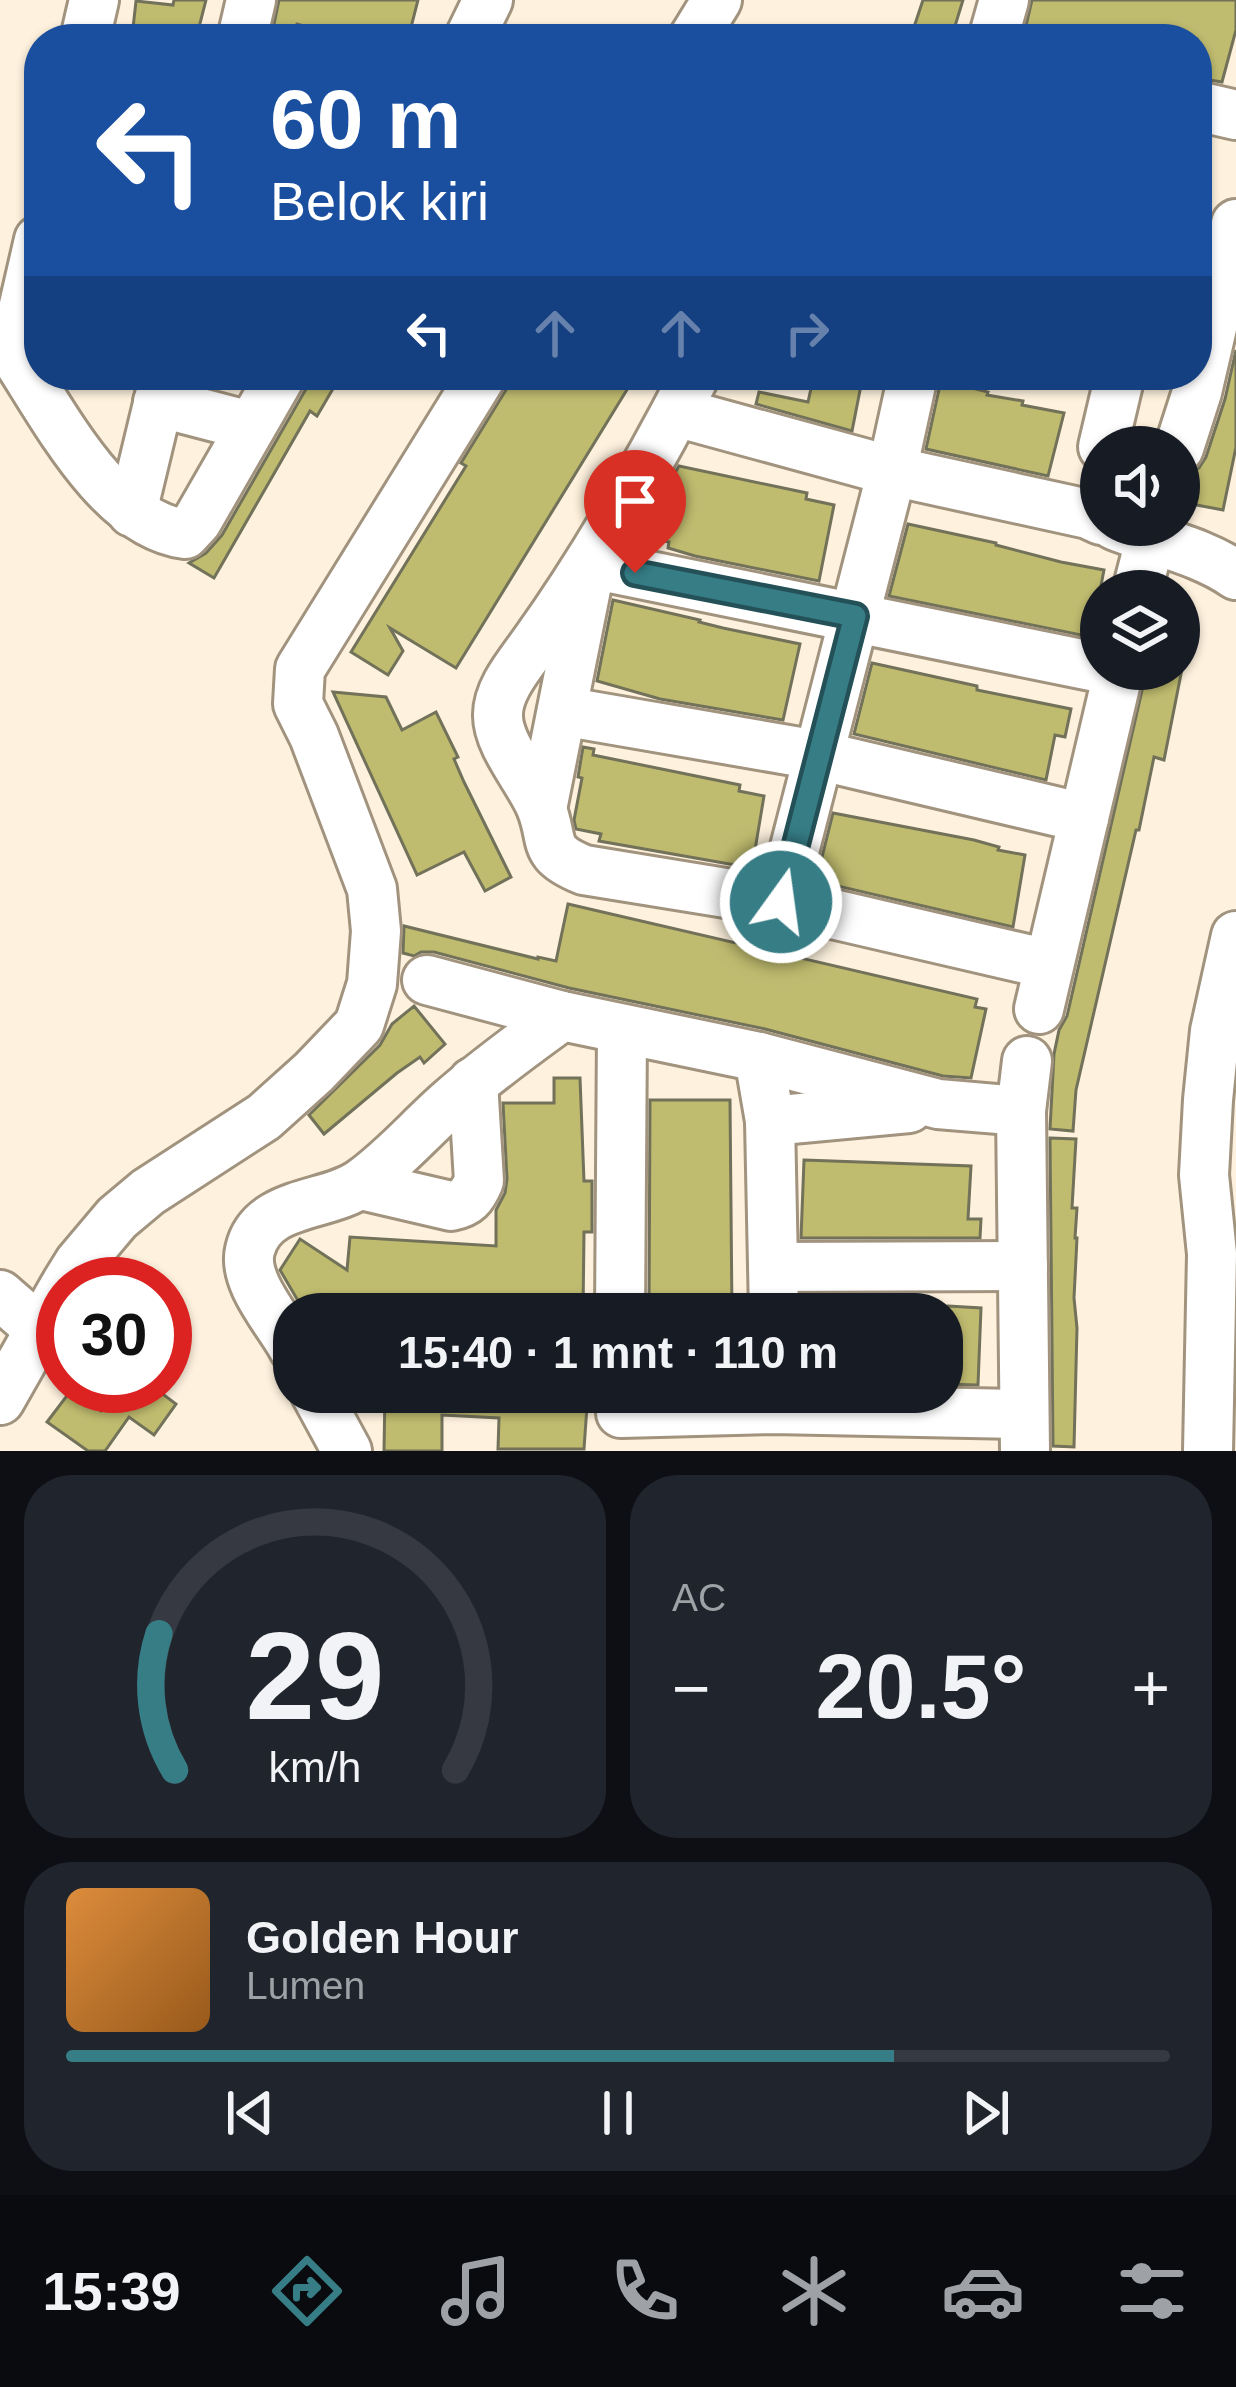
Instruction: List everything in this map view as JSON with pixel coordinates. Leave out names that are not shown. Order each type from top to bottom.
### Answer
[{"type":"street","points":[[1212,330],[1236,224]]},
{"type":"street","points":[[24,290],[7,346],[24,371]]},
{"type":"street","points":[[37,390],[91,471],[132,512],[167,531],[184,534],[197,521],[272,390]]},
{"type":"street","points":[[132,512],[161,390]]},
{"type":"street","points":[[163,390],[250,426]]},
{"type":"street","points":[[85,1257],[116,1218],[264,1117],[358,1025],[372,984],[376,931],[372,890],[298,704],[300,669],[473,390]]},
{"type":"street","points":[[781,902],[910,390]]},
{"type":"street","points":[[1108,426],[1116,390]]},
{"type":"street","points":[[1186,426],[1198,392],[1190,390]]},
{"type":"street","points":[[1080,515],[892,471],[685,393],[591,564],[514,674],[497,715],[502,735],[542,809],[550,847],[566,862],[584,870],[781,902],[1044,986],[1084,818],[1107,690]]},
{"type":"street","points":[[1180,546],[1228,563]]},
{"type":"street","points":[[591,564],[1080,663]]},
{"type":"street","points":[[542,809],[591,564]]},
{"type":"street","points":[[562,711],[817,755],[1084,818]]},
{"type":"street","points":[[1208,1451],[1224,1253],[1204,1175],[1208,1100],[1215,1030],[1236,936]]},
{"type":"street","points":[[428,980],[938,1105],[1021,1111]]},
{"type":"street","points":[[273,1312],[256,1289],[248,1255],[258,1228],[277,1215],[361,1185],[473,1082],[562,1016]]},
{"type":"street","points":[[620,1293],[622,1030]]},
{"type":"street","points":[[759,1058],[770,1121],[774,1290],[1023,1266]]},
{"type":"street","points":[[836,1413],[937,1432],[1024,1433],[1021,1111],[1028,1061]]},
{"type":"street","points":[[361,1185],[451,1206],[466,1203],[478,1181],[473,1082]]},
{"type":"street","points":[[770,1121],[938,1105]]},
{"type":"street","points":[[0,1295],[36,1299]]},
{"type":"street","points":[[0,1400],[36,1336]]},
{"type":"street","points":[[326,1413],[347,1451]]},
{"type":"street","points":[[622,1419],[672,1413]]},
{"type":"building","points":[[174,0],[206,0],[200,24],[133,24],[136,1],[173,5]]},
{"type":"building","points":[[279,0],[418,0],[412,24],[274,24]]},
{"type":"building","points":[[923,0],[963,0],[956,24],[915,24]]},
{"type":"building","points":[[1032,0],[1236,0],[1236,30],[1222,82],[1212,80],[1212,24],[1026,24]]},
{"type":"building","points":[[1236,350],[1236,447],[1223,510],[1200,506],[1200,466],[1225,399]]},
{"type":"building","points":[[305,390],[332,390],[317,416],[310,411],[214,578],[189,563],[222,535]]},
{"type":"building","points":[[506,390],[627,390],[456,668],[390,628],[403,651],[388,675],[351,652],[466,466],[461,463]]},
{"type":"building","points":[[811,390],[860,390],[852,431],[756,404],[759,392],[808,402]]},
{"type":"building","points":[[939,390],[980,390],[1064,413],[1048,476],[926,449]]},
{"type":"building","points":[[679,466],[807,493],[806,499],[834,505],[819,581],[695,556],[668,548],[669,542],[644,537],[646,523]]},
{"type":"building","points":[[908,524],[1104,570],[1080,570],[1080,635],[889,596]]},
{"type":"building","points":[[613,600],[800,644],[783,720],[660,699],[597,681]]},
{"type":"building","points":[[872,663],[1071,709],[1065,737],[1055,735],[1046,780],[854,734]]},
{"type":"building","points":[[1142,690],[1178,690],[1164,760],[1154,757],[1136,830],[1076,1090],[1073,1131],[1050,1129],[1054,1054],[1067,1016]]},
{"type":"building","points":[[333,692],[386,697],[402,730],[436,712],[511,877],[485,891],[464,852],[417,875]]},
{"type":"building","points":[[583,747],[594,749],[593,755],[740,785],[739,791],[764,796],[752,868],[599,841],[601,834],[576,829]]},
{"type":"building","points":[[833,813],[974,840],[1025,855],[1013,927],[816,881]]},
{"type":"building","points":[[568,904],[977,999],[975,1007],[986,1009],[971,1078],[943,1076],[434,952],[403,953],[404,926],[556,961]]},
{"type":"building","points":[[414,1006],[445,1044],[424,1063],[420,1057],[397,1073],[324,1134],[309,1115]]},
{"type":"building","points":[[554,1078],[580,1078],[584,1181],[592,1181],[592,1232],[584,1232],[583,1293],[293,1293],[280,1270],[300,1239],[347,1270],[350,1237],[496,1246],[496,1210],[507,1179],[503,1103],[554,1103]]},
{"type":"building","points":[[650,1100],[730,1100],[732,1293],[649,1293]]},
{"type":"building","points":[[1050,1138],[1076,1139],[1074,1447],[1053,1446]]},
{"type":"building","points":[[804,1160],[971,1166],[968,1219],[981,1219],[980,1238],[801,1238]]},
{"type":"building","points":[[963,1307],[981,1308],[978,1385],[963,1385]]},
{"type":"building","points":[[54,1413],[170,1413],[154,1435],[129,1417],[105,1451],[88,1451],[47,1422]]},
{"type":"building","points":[[385,1413],[587,1413],[584,1449],[498,1449],[499,1418],[442,1415],[442,1451],[384,1451]]},
{"type":"route","points":[[635,573],[855,616],[781,902]]}]
